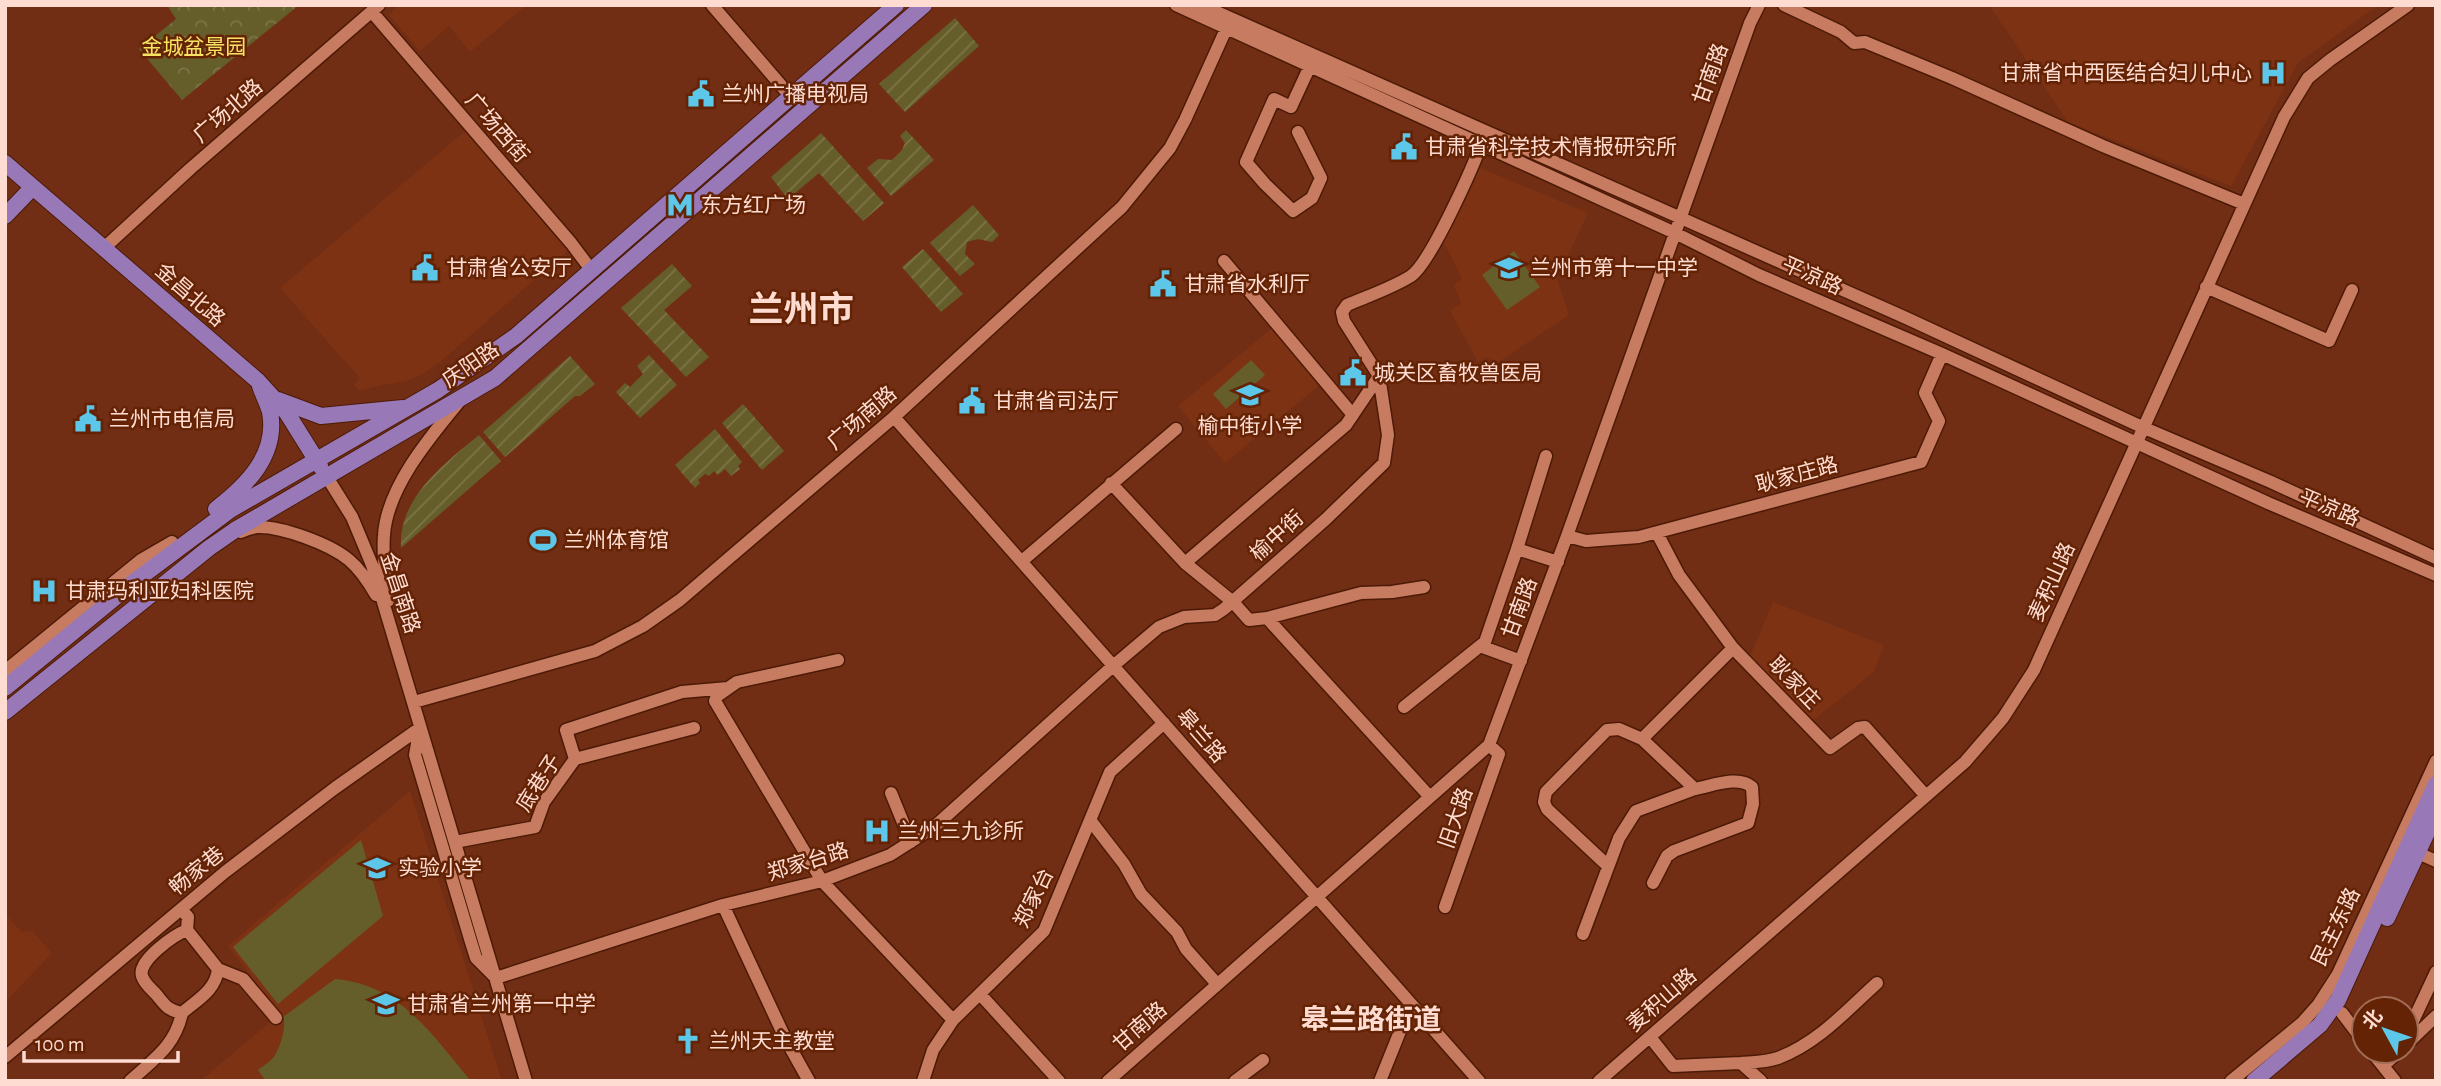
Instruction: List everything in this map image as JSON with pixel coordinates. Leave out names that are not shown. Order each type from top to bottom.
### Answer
[{"type":"main road","name":"庆阳路","points":[[5,712],[209,548],[508,341],[896,5]]},
{"type":"main road","name":"庆阳路","points":[[5,688],[135,581],[230,510],[321,468],[495,378],[924,5]]},
{"type":"main road","name":"金昌北路","points":[[5,163],[258,381],[276,399],[321,468]]},
{"type":"main road","points":[[5,203],[29,185]]},
{"type":"main road","points":[[5,216],[29,185]]},
{"type":"main road","points":[[135,581],[172,542],[241,490],[257,469],[268,450],[271,432],[270,412],[258,381]]},
{"type":"main road","points":[[276,399],[321,416],[410,407]]},
{"type":"main road","name":"民主东路","points":[[2254,1081],[2269,1058],[2320,1025],[2338,1000],[2436,784]]},
{"type":"main road","name":"民主东路","points":[[2269,1081],[2325,1033],[2342,1013],[2436,813]]},
{"type":"street","points":[[712,5],[791,97]]},
{"type":"street","name":"平凉路","points":[[1176,5],[1310,66],[1680,219],[1905,317],[2142,427],[2436,558]]},
{"type":"street","name":"平凉路","points":[[1201,5],[1483,138],[1759,275],[2436,575]]},
{"type":"street","name":"甘南路","points":[[1108,1081],[1489,745],[1558,562],[1750,23],[1759,5]]},
{"type":"street","points":[[1784,5],[1841,32],[1854,43],[1865,42],[2244,204]]},
{"type":"street","name":"麦积山路","points":[[1599,1081],[1965,762],[2003,718],[2034,670],[2284,117],[2308,78],[2408,5]]},
{"type":"street","name":"广场北路","points":[[104,248],[245,120],[376,8]]},
{"type":"street","name":"广场西街","points":[[376,8],[592,271]]},
{"type":"street","name":"广场南路","points":[[414,702],[595,651],[643,626],[680,600],[894,417],[1122,206],[1170,148],[1227,27]]},
{"type":"street","points":[[1298,132],[1321,178],[1312,198],[1293,211],[1246,162],[1274,99],[1291,107],[1310,66]]},
{"type":"street","name":"榆中街","points":[[1113,666],[1159,627],[1184,617],[1215,615],[1233,602],[1384,463],[1388,435],[1379,376],[1344,321],[1342,312],[1347,305],[1411,276],[1420,267],[1477,157],[1483,138]]},
{"type":"street","points":[[1224,261],[1353,415]]},
{"type":"street","points":[[2206,287],[2329,341],[2353,290]]},
{"type":"street","name":"耿家庄路","points":[[1567,536],[1586,541],[1639,537],[1921,461],[1939,421],[1925,393],[1942,354]]},
{"type":"street","name":"榆中街","points":[[1185,563],[1346,425],[1379,376]]},
{"type":"street","points":[[390,622],[383,534],[395,492],[428,438],[462,397]]},
{"type":"street","name":"皋兰路","points":[[894,417],[1479,1081]]},
{"type":"street","points":[[1022,561],[1175,429]]},
{"type":"street","points":[[1404,707],[1485,642],[1546,456]]},
{"type":"street","name":"金昌南路","points":[[321,468],[362,539],[390,622],[526,1081]]},
{"type":"street","points":[[1111,483],[1185,563],[1233,602],[1249,620],[1267,618],[1361,593],[1424,587]]},
{"type":"street","points":[[209,548],[240,532],[257,527],[280,530],[317,542],[351,561],[374,591],[390,622]]},
{"type":"street","name":"耿家庄","points":[[1657,533],[1679,575],[1733,648],[1830,748],[1858,728],[1865,727],[1926,796]]},
{"type":"street","points":[[5,671],[141,560],[172,542]]},
{"type":"street","points":[[1517,549],[1558,562]]},
{"type":"street","points":[[1267,618],[1430,797]]},
{"type":"street","points":[[1480,646],[1521,662]]},
{"type":"street","points":[[1642,739],[1733,648]]},
{"type":"street","points":[[838,660],[737,682],[717,696],[715,701],[822,881],[953,1020]]},
{"type":"street","name":"郑家台路","points":[[496,978],[723,905],[822,881],[890,855],[934,827],[1113,666]]},
{"type":"street","points":[[575,760],[566,730],[682,692],[728,688]]},
{"type":"street","name":"郑家台","points":[[923,1081],[933,1050],[953,1020],[1044,931],[1110,772],[1164,723]]},
{"type":"street","name":"金昌南路","points":[[420,728],[415,755],[476,958],[496,978]]},
{"type":"street","name":"畅家巷","points":[[6,1055],[225,872],[335,788],[420,728]]},
{"type":"street","name":"底巷子","points":[[454,842],[534,827],[544,802],[575,760],[694,728]]},
{"type":"street","points":[[1608,866],[1547,809],[1544,802],[1546,792],[1606,730],[1619,729],[1642,739],[1695,789]]},
{"type":"street","name":"旧大路","points":[[1445,906],[1499,754],[1489,745]]},
{"type":"street","name":"民主东路","points":[[2231,1081],[2269,1058],[2318,1005],[2338,974],[2436,761]]},
{"type":"street","points":[[1583,934],[1619,838],[1636,811],[1695,789],[1738,781],[1746,782],[1752,787],[1753,804],[1748,823],[1674,850],[1667,856],[1653,883]]},
{"type":"street","points":[[891,793],[911,842]]},
{"type":"street","points":[[1090,820],[1124,864],[1141,894],[1177,932],[1186,949],[1217,984]]},
{"type":"street","points":[[2418,853],[2436,861]]},
{"type":"street","points":[[723,905],[786,1040],[809,1081]]},
{"type":"street","points":[[181,909],[188,917],[187,930],[218,969],[243,979],[275,1018]]},
{"type":"street","points":[[182,1013],[170,1011],[142,978],[142,969],[146,960],[178,933],[187,930]]},
{"type":"street","points":[[130,1081],[170,1045],[180,1025],[182,1013],[212,988],[217,980],[218,969]]},
{"type":"street","points":[[2420,1006],[2436,972]]},
{"type":"street","points":[[1650,1037],[1673,1066],[1776,1059],[1824,1032],[1877,983]]},
{"type":"street","points":[[980,994],[1059,1081]]},
{"type":"street","points":[[1380,1081],[1411,1004]]},
{"type":"street","points":[[2342,1013],[2350,1024]]},
{"type":"street","points":[[2420,1031],[2436,1016]]},
{"type":"street","points":[[1236,1081],[1262,1060]]},
{"type":"street","points":[[1741,1063],[1761,1081]]},
{"type":"street","points":[[2383,1066],[2395,1081]]},
{"type":"shaded area","points":[[399,5],[527,5],[470,52],[449,26],[420,51],[389,15]]},
{"type":"shaded area","points":[[1989,5],[2378,5],[2298,63],[2231,186],[2068,122]]},
{"type":"shaded area","name":"甘肃省公安厅","points":[[466,130],[571,248],[423,374],[409,380],[359,390],[354,385],[359,380],[358,376],[280,288]]},
{"type":"shaded area","name":"兰州市第十一中学","points":[[1476,166],[1588,213],[1557,279],[1569,315],[1494,365],[1488,357],[1478,362],[1450,311],[1461,303],[1454,285],[1462,279],[1445,244],[1437,245]]},
{"type":"shaded area","name":"榆中街小学","points":[[1272,328],[1322,383],[1225,463],[1178,406]]},
{"type":"shaded area","points":[[1773,602],[1884,645],[1874,672],[1815,719],[1805,715],[1750,656]]},
{"type":"shaded area","points":[[410,791],[502,1081],[200,1081],[280,1014],[228,946]]},
{"type":"shaded area","points":[[5,914],[22,932],[32,931],[52,953],[5,1002]]},
{"type":"green space","name":"金城盆景园","points":[[167,5],[299,5],[182,100],[139,49],[176,19]]},
{"type":"green space","points":[[955,18],[979,46],[905,112],[879,84]]},
{"type":"green space","points":[[906,130],[934,160],[891,196],[867,168],[878,159],[892,160],[902,150],[905,143],[900,136]]},
{"type":"green space","points":[[821,133],[884,203],[863,221],[819,173],[788,199],[771,177]]},
{"type":"green space","points":[[973,205],[999,235],[992,242],[978,239],[967,242],[965,254],[975,264],[960,276],[930,243]]},
{"type":"green space","points":[[923,249],[963,294],[941,312],[902,267]]},
{"type":"green space","points":[[1514,251],[1540,287],[1507,310],[1482,275]]},
{"type":"green space","points":[[672,264],[692,286],[664,310],[709,357],[686,377],[621,308]]},
{"type":"green space","points":[[649,355],[677,385],[640,418],[616,392],[625,383],[630,387],[643,374],[637,366]]},
{"type":"green space","points":[[570,356],[595,384],[580,396],[575,396],[505,457],[483,432]]},
{"type":"green space","points":[[1251,360],[1265,375],[1226,409],[1213,394]]},
{"type":"green space","points":[[743,404],[784,451],[762,470],[722,423]]},
{"type":"green space","points":[[715,429],[742,462],[738,466],[740,469],[731,476],[725,469],[718,475],[714,471],[709,476],[705,474],[698,480],[700,483],[695,488],[675,465]]},
{"type":"green space","points":[[479,435],[501,461],[401,548],[402,530],[415,498],[438,470]]},
{"type":"green space","points":[[361,840],[383,916],[278,1004],[233,947]]},
{"type":"green space","points":[[335,979],[358,983],[396,1002],[428,1030],[471,1081],[266,1081],[258,1070],[272,1059],[277,1051],[284,1031],[283,1017]]},
{"type":"place","name":"甘肃省中西医结合妇儿中心","points":[[2273,73]]},
{"type":"place","name":"兰州广播电视局","points":[[701,94]]},
{"type":"place","name":"甘肃省科学技术情报研究所","points":[[1404,147]]},
{"type":"place","name":"东方红广场","points":[[680,205]]},
{"type":"place","name":"甘肃省公安厅","points":[[425,268]]},
{"type":"place","name":"兰州市第十一中学","points":[[1509,268]]},
{"type":"place","name":"甘肃省水利厅","points":[[1163,284]]},
{"type":"place","name":"城关区畜牧兽医局","points":[[1353,373]]},
{"type":"place","name":"榆中街小学","points":[[1250,395]]},
{"type":"place","name":"甘肃省司法厅","points":[[972,401]]},
{"type":"place","name":"兰州市电信局","points":[[88,419]]},
{"type":"place","name":"兰州体育馆","points":[[543,540]]},
{"type":"place","name":"甘肃玛利亚妇科医院","points":[[44,591]]},
{"type":"place","name":"兰州三九诊所","points":[[877,831]]},
{"type":"place","name":"实验小学","points":[[377,868]]},
{"type":"place","name":"甘肃省兰州第一中学","points":[[386,1004]]},
{"type":"place","name":"兰州天主教堂","points":[[688,1041]]},
{"type":"district","name":"兰州市","points":[[801,310]]},
{"type":"district","name":"皋兰路街道","points":[[1371,1021]]}]
